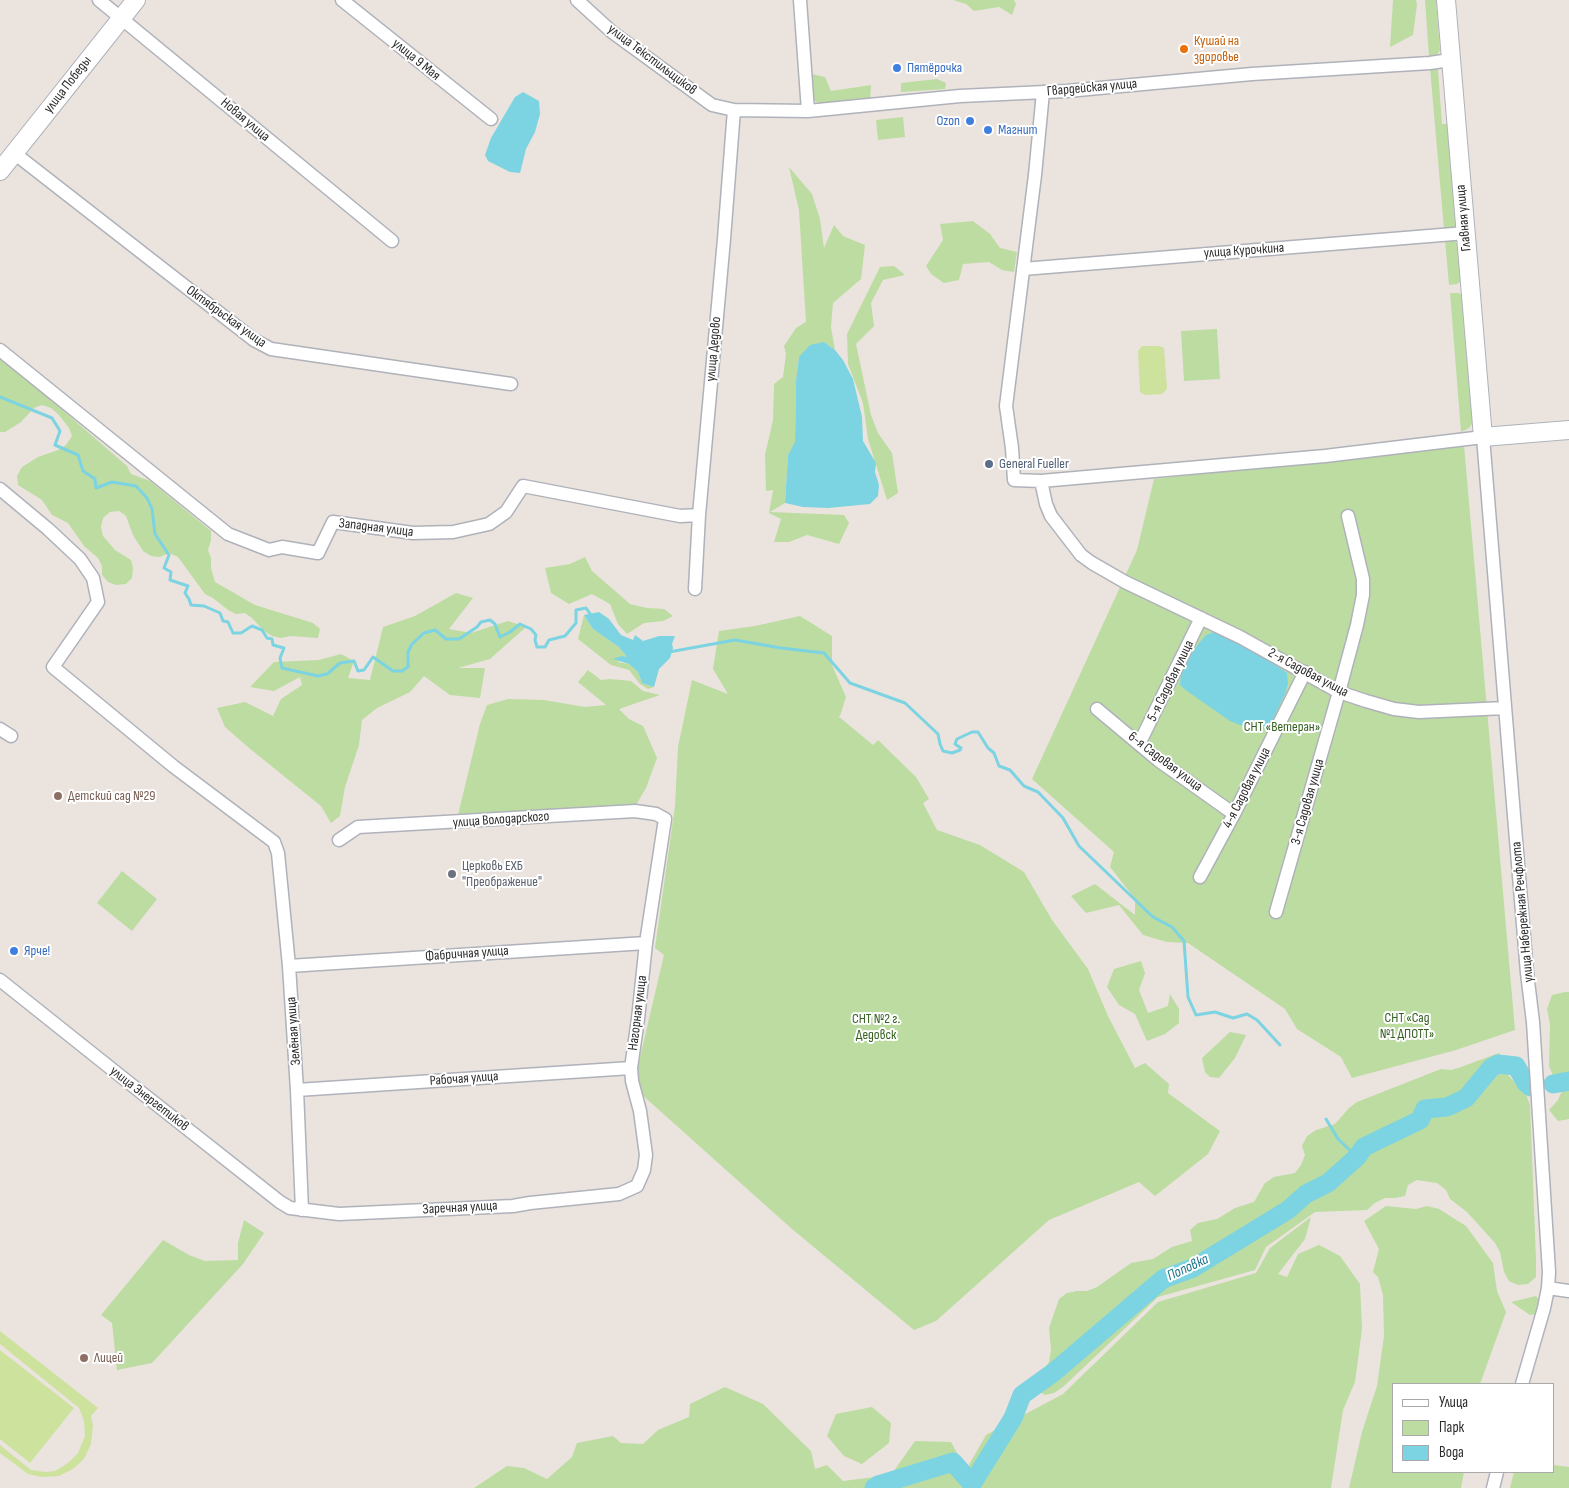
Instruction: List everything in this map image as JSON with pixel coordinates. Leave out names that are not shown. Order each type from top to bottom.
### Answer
[{"type":"street","name":"Новая улица","points":[[99,0],[392,241]]},
{"type":"street","name":"улица Победы","points":[[0,171],[136,0]]},
{"type":"street","name":"улица 9 Мая","points":[[342,0],[491,120]]},
{"type":"street","name":"улица Текстильщиков","points":[[577,0],[612,32],[712,104],[734,110]]},
{"type":"street","points":[[800,0],[808,111]]},
{"type":"street","name":"Главная улица","points":[[1446,0],[1483,437]]},
{"type":"street","name":"Гвардейская улица","points":[[734,110],[808,111],[960,96],[1043,92],[1252,74],[1420,64],[1450,60]]},
{"type":"street","points":[[1043,92],[1006,406],[1014,480],[1046,480],[1325,456],[1483,437],[1569,430]]},
{"type":"street","name":"улица Дедово","points":[[695,589],[699,515],[734,110]]},
{"type":"street","name":"Октябрьская улица","points":[[14,153],[254,340],[271,349],[511,384]]},
{"type":"street","name":"улица Курочкина","points":[[1023,269],[1466,233]]},
{"type":"street","name":"Западная улица","points":[[0,350],[228,534],[269,550],[282,547],[318,553],[333,522],[413,533],[453,532],[489,524],[506,512],[523,486],[680,516],[699,515]]},
{"type":"street","name":"улица Набережная Речфлота","points":[[1483,437],[1527,973],[1534,1022],[1549,1272],[1548,1288],[1522,1383]]},
{"type":"street","name":"2-я Садовая улица","points":[[1046,480],[1046,504],[1052,516],[1081,556],[1125,582],[1201,618],[1305,672],[1339,692],[1394,709],[1418,712],[1505,708]]},
{"type":"street","name":"Зелёная улица","points":[[0,489],[48,529],[80,559],[94,578],[98,602],[53,666],[173,766],[274,842],[278,853],[289,966],[298,1090],[302,1210]]},
{"type":"street","name":"3-я Садовая улица","points":[[1276,912],[1339,692],[1363,595],[1363,579],[1348,516]]},
{"type":"street","name":"5-я Садовая улица","points":[[1140,744],[1201,618]]},
{"type":"street","name":"4-я Садовая улица","points":[[1200,877],[1234,814],[1305,672]]},
{"type":"street","name":"6-я Садовая улица","points":[[1097,709],[1158,760],[1234,814]]},
{"type":"street","name":"улица Володарского","points":[[339,840],[358,827],[635,811],[656,814],[665,819]]},
{"type":"street","name":"Нагорная улица","points":[[619,1194],[638,1186],[644,1170],[646,1155],[640,1110],[632,1081],[631,1068],[646,942],[665,819]]},
{"type":"street","name":"Фабричная улица","points":[[289,966],[646,942]]},
{"type":"street","name":"улица Энергетиков","points":[[0,980],[280,1202],[290,1208],[302,1210]]},
{"type":"street","name":"Рабочая улица","points":[[298,1090],[631,1068]]},
{"type":"street","name":"Заречная улица","points":[[302,1210],[339,1214],[503,1206],[619,1194]]},
{"type":"street","points":[[1548,1288],[1569,1291]]},
{"type":"street","points":[[1493,1488],[1497,1473]]},
{"type":"green space","points":[[953,0],[1014,0],[1016,4],[1012,15],[999,7],[974,11],[966,4]]},
{"type":"green space","points":[[1393,0],[1416,0],[1417,5],[1413,35],[1390,47]]},
{"type":"green space","points":[[1425,0],[1436,0],[1440,50],[1437,55],[1429,57]]},
{"type":"green space","points":[[1430,68],[1438,70],[1442,124],[1451,124],[1457,225],[1444,229]]},
{"type":"green space","points":[[812,74],[825,77],[831,91],[871,85],[870,102],[821,105],[814,100]]},
{"type":"green space","points":[[937,79],[946,83],[945,89],[901,92],[901,83]]},
{"type":"green space","points":[[903,117],[905,137],[878,140],[876,120]]},
{"type":"green space","points":[[789,167],[812,194],[820,219],[824,248],[834,225],[843,236],[865,245],[861,279],[833,303],[831,327],[835,350],[824,342],[799,357],[796,381],[795,443],[788,455],[785,503],[770,512],[844,515],[849,523],[839,544],[807,535],[789,542],[774,542],[781,519],[769,513],[773,490],[766,491],[765,455],[773,420],[774,384],[783,377],[786,354],[784,346],[796,328],[806,322],[799,210]]},
{"type":"green space","points":[[973,221],[990,234],[1000,248],[1017,252],[1014,272],[1002,270],[989,262],[963,264],[959,280],[944,283],[931,274],[926,266],[943,240],[940,224]]},
{"type":"green space","points":[[1445,240],[1454,240],[1460,246],[1463,280],[1457,284],[1449,285]]},
{"type":"green space","points":[[894,266],[905,275],[883,280],[871,303],[874,326],[856,344],[871,415],[878,433],[892,453],[898,493],[887,500],[868,439],[863,403],[848,364],[847,334],[880,267]]},
{"type":"green space","points":[[1450,293],[1459,293],[1466,298],[1474,421],[1469,428],[1461,432]]},
{"type":"green space","points":[[1217,329],[1220,379],[1184,381],[1181,331]]},
{"type":"green space","points":[[1142,346],[1159,346],[1164,348],[1167,389],[1162,394],[1145,395],[1140,392],[1138,351]]},
{"type":"green space","points":[[0,356],[127,466],[131,474],[150,481],[211,531],[208,550],[215,582],[255,605],[313,623],[320,629],[318,638],[290,636],[281,638],[272,636],[245,613],[236,614],[228,610],[205,594],[178,557],[169,553],[160,557],[151,556],[143,551],[133,535],[126,516],[119,511],[110,512],[103,518],[101,527],[103,536],[115,550],[131,560],[133,568],[132,578],[126,584],[116,585],[108,582],[102,575],[102,566],[98,558],[84,546],[68,523],[52,515],[42,500],[18,485],[17,476],[22,467],[38,457],[58,450],[66,445],[72,436],[69,428],[58,414],[51,408],[42,405],[34,408],[21,422],[5,432],[0,432]]},
{"type":"green space","name":"СНТ «Ветеран»","points":[[1464,445],[1515,1030],[1456,1050],[1352,1078],[1341,1057],[1297,1029],[1285,1009],[1188,943],[1167,942],[1143,935],[1119,905],[1086,913],[1071,896],[1095,884],[1135,915],[1135,899],[1110,867],[1114,852],[1032,779],[1137,550],[1154,479]]},
{"type":"green space","points":[[585,557],[592,571],[630,604],[664,609],[673,616],[663,621],[644,623],[627,634],[618,624],[610,604],[592,594],[569,604],[551,593],[545,568],[570,564]]},
{"type":"green space","points":[[456,593],[473,598],[449,629],[471,633],[508,621],[526,627],[490,659],[458,668],[485,668],[480,698],[450,695],[424,676],[410,692],[377,708],[362,720],[359,745],[345,787],[340,816],[331,823],[321,806],[225,727],[217,708],[245,702],[273,716],[281,699],[302,685],[300,677],[274,691],[250,687],[274,662],[319,660],[341,654],[354,661],[348,678],[370,680],[383,627],[415,616]]},
{"type":"green space","points":[[584,615],[593,629],[619,647],[628,658],[617,662],[629,664],[638,672],[642,683],[654,687],[648,689],[640,684],[629,670],[611,665],[578,639]]},
{"type":"green space","name":"СНТ №2 г. Дедовск","points":[[800,616],[832,636],[832,665],[846,697],[840,716],[838,716],[873,745],[878,740],[916,777],[929,799],[923,803],[937,830],[980,845],[1024,872],[1052,920],[1088,969],[1108,1016],[1135,1068],[1145,1063],[1169,1084],[1168,1093],[1220,1131],[1208,1154],[1155,1196],[1139,1182],[1049,1220],[936,1321],[914,1330],[792,1229],[640,1093],[637,1070],[664,955],[655,948],[675,806],[678,747],[692,680],[728,694],[713,669],[719,631],[755,626]]},
{"type":"green space","points":[[588,670],[601,680],[631,681],[643,691],[660,695],[619,709],[629,719],[643,726],[657,758],[646,788],[632,812],[457,819],[480,724],[487,705],[508,699],[544,700],[585,707],[606,705],[578,682]]},
{"type":"green space","points":[[122,871],[157,899],[132,931],[97,903]]},
{"type":"green space","points":[[1141,961],[1145,973],[1139,990],[1148,1013],[1168,1006],[1170,994],[1179,1009],[1179,1023],[1165,1034],[1147,1041],[1135,1014],[1119,1005],[1107,987],[1114,969]]},
{"type":"green space","points":[[1569,992],[1569,1119],[1558,1121],[1549,1110],[1558,1100],[1564,1086],[1554,1078],[1549,1066],[1550,1024],[1547,1009],[1552,995]]},
{"type":"green space","points":[[1230,1032],[1246,1035],[1235,1058],[1219,1078],[1210,1077],[1205,1072],[1202,1058]]},
{"type":"green space","points":[[1499,1053],[1504,1062],[1506,1073],[1526,1094],[1530,1105],[1536,1277],[1528,1284],[1518,1285],[1509,1281],[1504,1272],[1500,1252],[1495,1243],[1467,1212],[1450,1199],[1446,1190],[1437,1183],[1417,1180],[1408,1185],[1405,1196],[1385,1198],[1367,1210],[1315,1212],[1266,1247],[1255,1270],[1158,1297],[1063,1387],[1054,1393],[1045,1395],[1035,1390],[1037,1379],[1049,1362],[1051,1350],[1049,1328],[1059,1299],[1067,1293],[1087,1291],[1097,1287],[1131,1263],[1153,1259],[1172,1247],[1192,1241],[1190,1230],[1198,1223],[1217,1219],[1235,1208],[1254,1202],[1265,1183],[1274,1177],[1295,1173],[1305,1155],[1302,1146],[1307,1136],[1316,1130],[1335,1124],[1357,1102],[1441,1069],[1451,1070]]},
{"type":"green space","points":[[1386,1206],[1416,1209],[1427,1206],[1439,1209],[1466,1226],[1493,1263],[1497,1291],[1506,1312],[1480,1383],[1392,1383],[1392,1473],[1464,1473],[1461,1488],[1349,1488],[1362,1432],[1377,1386],[1384,1336],[1383,1295],[1378,1277],[1373,1272],[1379,1249],[1364,1221]]},
{"type":"green space","points":[[1311,1217],[1305,1239],[1278,1274],[1287,1277],[1298,1254],[1319,1245],[1340,1256],[1360,1284],[1362,1329],[1355,1382],[1343,1410],[1331,1488],[474,1488],[507,1466],[524,1468],[547,1479],[572,1457],[577,1443],[613,1436],[621,1443],[643,1444],[658,1430],[689,1417],[690,1404],[725,1387],[763,1404],[811,1451],[815,1469],[827,1465],[843,1481],[891,1475],[915,1441],[951,1442],[966,1470],[986,1435],[1063,1394],[1158,1302],[1256,1273],[1270,1248]]},
{"type":"green space","points":[[244,1220],[264,1233],[243,1264],[152,1363],[117,1370],[112,1323],[101,1315],[163,1240],[189,1255],[205,1261],[238,1260],[238,1243]]},
{"type":"green space","points":[[1536,1296],[1539,1300],[1536,1314],[1530,1315],[1511,1302]]},
{"type":"green space","points":[[0,1331],[98,1408],[91,1416],[93,1425],[91,1444],[84,1459],[73,1469],[59,1476],[42,1477],[28,1474],[0,1453],[0,1445],[31,1470],[55,1471],[68,1463],[78,1453],[85,1436],[84,1421],[79,1408],[0,1344]]},
{"type":"green space","points":[[0,1350],[74,1408],[30,1463],[0,1439]]},
{"type":"green space","points":[[872,1407],[891,1423],[889,1443],[862,1464],[844,1456],[827,1436],[836,1414]]},
{"type":"green space","points":[[1554,1465],[1569,1467],[1569,1488],[1510,1488],[1514,1473],[1554,1473]]},
{"type":"water","points":[[523,92],[539,101],[540,114],[535,132],[526,149],[520,173],[510,172],[488,161],[485,155],[491,138],[515,97]]},
{"type":"water","points":[[824,342],[835,350],[843,360],[853,379],[862,417],[863,441],[876,463],[875,472],[879,485],[878,496],[870,504],[828,508],[803,507],[785,503],[788,455],[795,442],[796,381],[799,357],[810,345]]},
{"type":"water","points":[[599,612],[609,619],[621,635],[633,640],[635,635],[643,641],[659,636],[675,636],[670,658],[659,669],[654,687],[642,683],[638,672],[629,664],[613,659],[622,656],[627,657],[619,647],[593,629],[584,615]]},
{"type":"water","points":[[1214,632],[1270,661],[1287,673],[1288,684],[1285,694],[1273,719],[1261,733],[1230,721],[1180,685],[1185,663],[1206,635]]},
{"type":"waterway","points":[[0,397],[52,418],[60,431],[55,445],[78,455],[83,471],[95,479],[96,488],[112,482],[136,486],[147,498],[152,509],[155,534],[169,555],[164,568],[171,572],[170,580],[188,586],[185,593],[191,605],[204,606],[220,613],[223,621],[228,622],[233,633],[241,633],[252,626],[262,630],[267,638],[272,639],[273,645],[284,648],[280,658],[282,668],[318,676],[327,674],[340,663],[354,661],[358,671],[364,670],[373,657],[393,671],[402,671],[408,667],[408,652],[412,644],[424,633],[435,630],[446,639],[459,639],[477,627],[481,622],[490,620],[495,624],[500,637],[520,624],[531,629],[536,635],[537,647],[545,647],[549,640],[565,636],[576,623],[576,610],[586,608],[591,615]]},
{"type":"waterway","points":[[669,652],[735,640],[824,653],[850,683],[905,703],[938,734],[943,751],[952,753],[960,750],[961,748],[955,744],[957,739],[972,732],[978,732],[988,748],[994,753],[999,766],[1010,770],[1024,786],[1038,792],[1063,818],[1079,846],[1153,917],[1172,927],[1184,941],[1188,997],[1196,1015],[1215,1012],[1233,1018],[1247,1014],[1257,1020],[1280,1045]]},
{"type":"waterway","name":"Поповка","points":[[874,1488],[878,1485],[953,1462],[972,1484],[1013,1418],[1022,1395],[1054,1372],[1163,1279],[1193,1268],[1288,1210],[1306,1194],[1328,1183],[1357,1157],[1364,1147],[1420,1120],[1425,1109],[1447,1107],[1466,1098],[1491,1068],[1498,1064],[1516,1066],[1526,1083],[1531,1087]]},
{"type":"waterway","name":"Поповка","points":[[1553,1084],[1569,1081]]},
{"type":"waterway","points":[[1326,1119],[1338,1139],[1357,1157]]},
{"type":"place","name":"Кушай на здоровье","points":[[1184,49]]},
{"type":"place","name":"Пятёрочка","points":[[897,68]]},
{"type":"place","name":"Ozon","points":[[970,121]]},
{"type":"place","name":"Магнит","points":[[988,130]]},
{"type":"place","name":"General Fueller","points":[[989,464]]},
{"type":"place","name":"Детский сад №29","points":[[58,796]]},
{"type":"place","name":"Церковь ЕХБ \"Преображение\"","points":[[452,874]]},
{"type":"place","name":"Ярче!","points":[[14,951]]},
{"type":"place","name":"Лицей","points":[[84,1358]]},
{"type":"park label","name":"СНТ «Сад №1 ДПОТТ»","points":[[1407,1026]]}]
